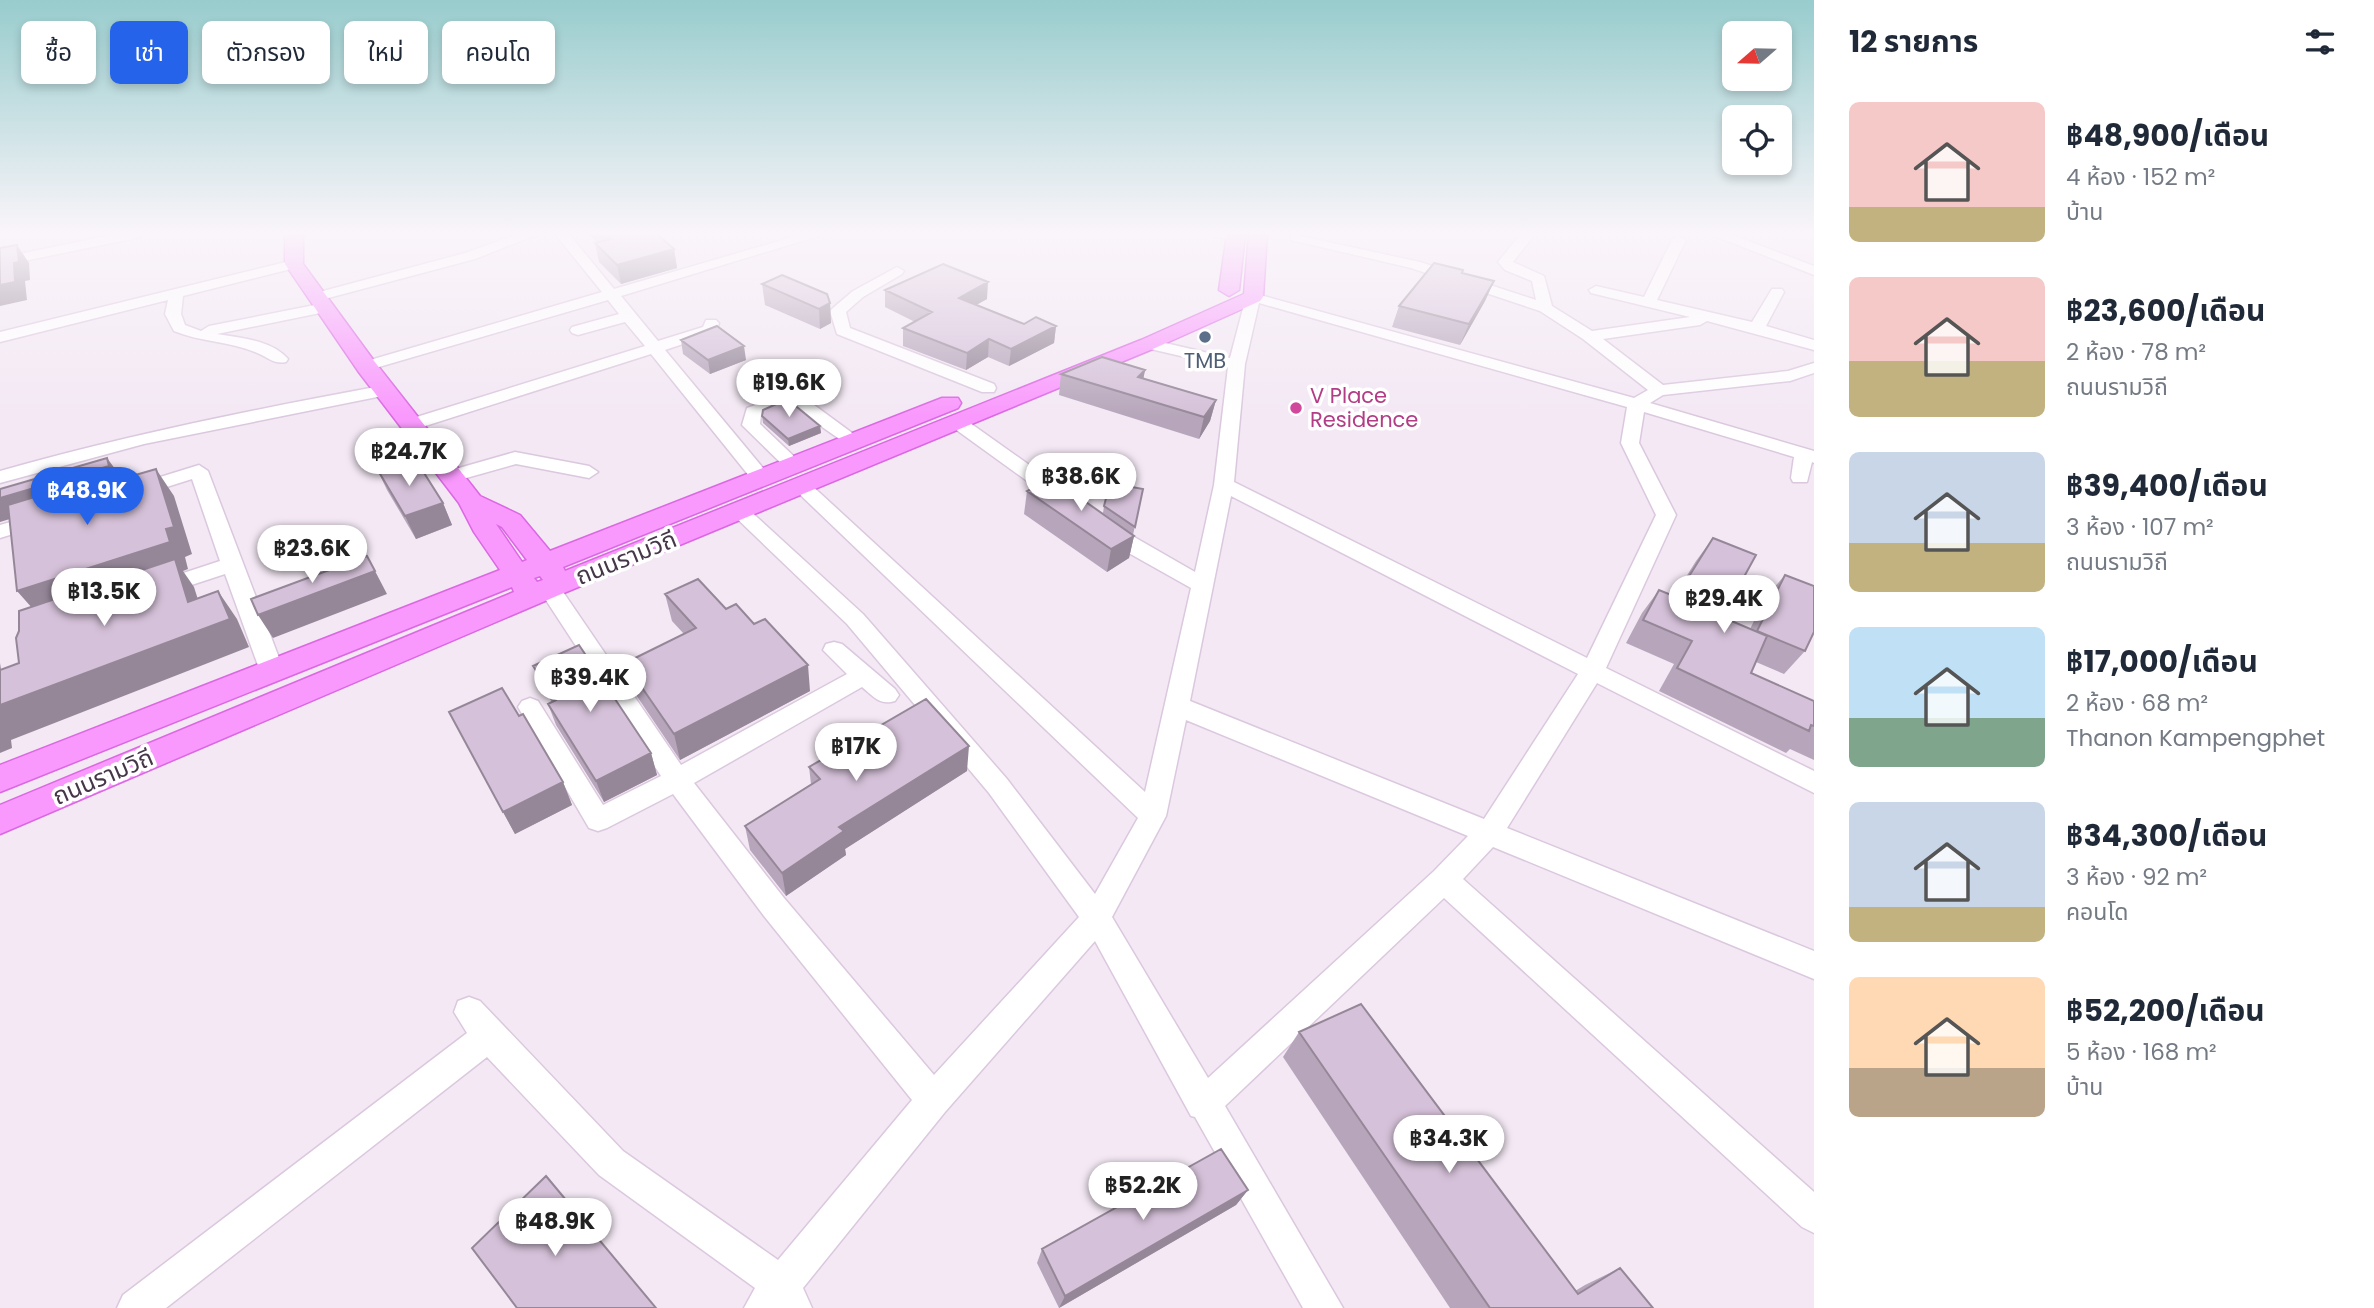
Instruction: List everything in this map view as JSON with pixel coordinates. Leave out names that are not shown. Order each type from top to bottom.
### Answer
[{"type":"main road","points":[[316,295],[366,366],[471,501],[487,532],[515,574],[547,582]]},
{"type":"main road","name":"ถนนรามวิถี","points":[[0,820],[547,582],[761,478],[798,476],[957,422],[1148,344],[1238,298]]},
{"type":"main road","name":"ถนนรามวิถี","points":[[547,582],[740,512],[854,441],[988,388],[1238,298]]},
{"type":"main road","points":[[471,501],[512,521],[547,582]]},
{"type":"main road","name":"ถนนรามวิถี","points":[[0,779],[515,574]]},
{"type":"street","points":[[0,337],[172,295]]},
{"type":"street","points":[[176,295],[173,314],[178,328],[192,335],[239,341],[268,349],[281,359]]},
{"type":"street","points":[[192,335],[344,295]]},
{"type":"street","points":[[366,366],[604,295]]},
{"type":"street","points":[[613,295],[761,478]]},
{"type":"street","points":[[857,295],[838,311],[843,331],[988,388]]},
{"type":"street","points":[[1506,295],[1545,308],[1589,336],[1659,390]]},
{"type":"street","points":[[1542,295],[1545,308]]},
{"type":"street","points":[[1616,295],[1757,328],[1814,345]]},
{"type":"street","points":[[1648,303],[1652,295]]},
{"type":"street","points":[[1757,328],[1775,295]]},
{"type":"street","points":[[136,1308],[479,1024],[611,1163],[779,1300],[933,1100],[1097,918],[1153,817],[1224,485],[1239,356],[1238,298],[1636,404],[1809,455],[1800,478]]},
{"type":"street","points":[[578,330],[629,316]]},
{"type":"street","points":[[1589,336],[1714,318]]},
{"type":"street","points":[[413,424],[710,330],[711,323]]},
{"type":"street","points":[[1148,344],[1239,356]]},
{"type":"street","points":[[1203,1104],[1444,880],[1489,833],[1593,670],[1666,515],[1630,443],[1636,404],[1659,390],[1790,376],[1814,368]]},
{"type":"street","points":[[0,477],[111,445],[269,411],[386,390]]},
{"type":"street","points":[[854,441],[800,403],[780,401],[753,412],[751,425],[798,476],[1153,817]]},
{"type":"street","points":[[957,422],[1125,542],[1203,584]]},
{"type":"street","points":[[452,476],[515,458],[589,472]]},
{"type":"street","points":[[121,495],[199,471],[272,671]]},
{"type":"street","points":[[1224,485],[1814,783]]},
{"type":"street","points":[[740,512],[855,619],[998,786],[1097,918],[1324,1308]]},
{"type":"street","points":[[20,553],[8,530],[56,515]]},
{"type":"street","points":[[133,598],[232,564]]},
{"type":"street","points":[[547,582],[677,780],[774,907],[933,1100]]},
{"type":"street","points":[[250,616],[274,607]]},
{"type":"street","points":[[834,650],[866,674],[887,695]]},
{"type":"street","points":[[530,707],[598,820],[677,780],[866,674]]},
{"type":"street","points":[[1177,706],[1814,965]]},
{"type":"street","points":[[1444,880],[1814,1215]]},
{"type":"building","points":[[787,295],[827,295],[830,303],[819,309]]},
{"type":"building","points":[[896,295],[964,295],[959,298],[1024,324],[1036,317],[1056,326],[1011,349],[989,339],[967,353],[903,328],[932,312]]},
{"type":"building","points":[[1408,295],[1486,295],[1469,324],[1399,306]]},
{"type":"building","points":[[717,326],[744,346],[708,360],[681,340]]},
{"type":"building","points":[[1102,357],[1145,370],[1138,377],[1216,400],[1204,417],[1061,374]]},
{"type":"building","points":[[783,401],[792,403],[820,426],[788,439],[762,416],[763,410]]},
{"type":"building","points":[[107,458],[109,466],[0,498],[0,489]]},
{"type":"building","points":[[398,460],[404,470],[419,465],[443,503],[405,516],[376,467]]},
{"type":"building","points":[[156,469],[174,527],[166,529],[170,542],[17,591],[8,505],[107,475],[108,483]]},
{"type":"building","points":[[1052,478],[1134,536],[1111,549],[1027,491]]},
{"type":"building","points":[[1110,483],[1143,489],[1135,527],[1104,506]]},
{"type":"building","points":[[1713,538],[1756,555],[1722,617],[1767,636],[1751,673],[1814,701],[1814,726],[1811,725],[1809,731],[1677,668],[1692,641],[1643,620],[1659,590],[1676,597]]},
{"type":"building","points":[[367,556],[375,571],[258,615],[251,599]]},
{"type":"building","points":[[175,559],[188,602],[218,591],[230,619],[0,705],[0,670],[19,663],[16,638],[19,631],[19,611]]},
{"type":"building","points":[[1785,575],[1814,586],[1814,632],[1805,651],[1757,631]]},
{"type":"building","points":[[698,579],[726,609],[736,604],[754,624],[765,619],[808,665],[674,734],[625,663],[696,628],[665,594]]},
{"type":"building","points":[[579,645],[651,753],[596,781],[548,704],[556,700],[533,666]]},
{"type":"building","points":[[502,688],[519,716],[523,714],[563,782],[503,812],[449,712]]},
{"type":"building","points":[[926,699],[969,746],[839,827],[844,831],[782,873],[745,826],[820,779],[809,767]]},
{"type":"building","points":[[1361,1004],[1578,1294],[1620,1268],[1653,1308],[1490,1308],[1299,1032]]},
{"type":"building","points":[[1221,1149],[1248,1190],[1065,1296],[1042,1249]]},
{"type":"building","points":[[546,1176],[656,1308],[517,1308],[472,1248]]},
{"type":"place","name":"TMB","points":[[1205,337]]},
{"type":"place","name":"V Place Residence","points":[[1296,408]]}]
